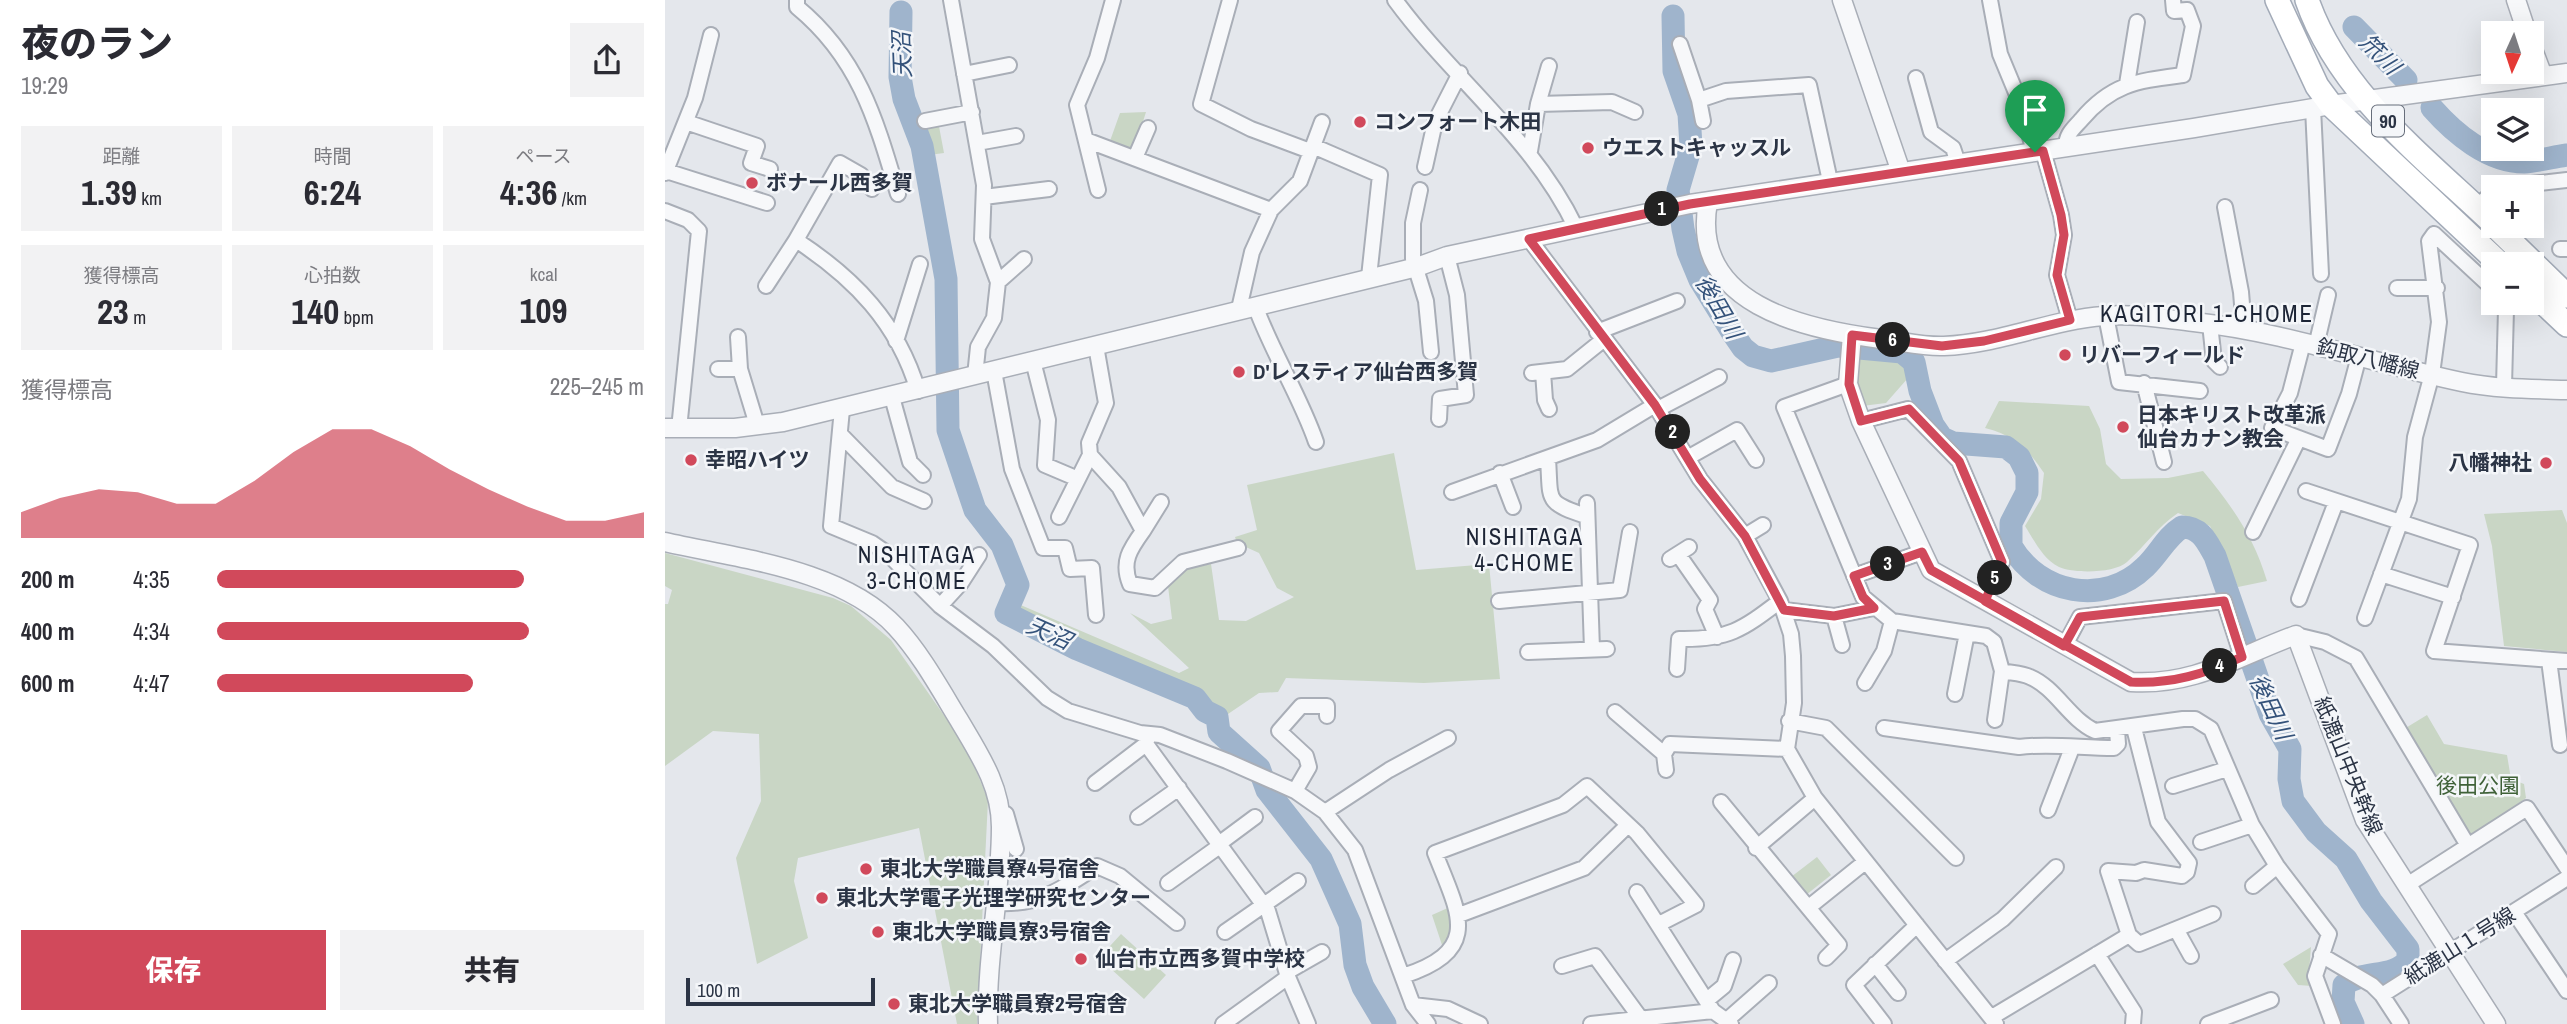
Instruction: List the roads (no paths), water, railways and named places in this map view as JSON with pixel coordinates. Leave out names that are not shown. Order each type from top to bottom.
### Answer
[{"type":"main road","name":"90","points":[[2277,0],[2317,86],[2322,106],[2442,226],[2482,252]]},
{"type":"main road","name":"90","points":[[2307,0],[2329,49],[2367,100],[2481,212]]},
{"type":"main road","name":"90","points":[[2508,238],[2567,296]]},
{"type":"main road","points":[[2544,303],[2567,325]]},
{"type":"street","points":[[797,0],[797,7],[824,29],[860,85],[876,120],[898,194]]},
{"type":"street","points":[[951,0],[977,143],[984,197],[982,239],[998,282],[994,318],[958,380]]},
{"type":"street","points":[[1098,190],[1077,105],[1097,58],[1113,0]]},
{"type":"street","points":[[1230,0],[1201,104],[1251,129],[1311,148],[1380,175],[1369,277]]},
{"type":"street","points":[[1395,0],[1529,151],[1559,192],[1576,228]]},
{"type":"street","points":[[1842,0],[1901,173]]},
{"type":"street","points":[[1990,0],[2000,54],[2061,215],[2064,235],[2057,275],[2070,320]]},
{"type":"street","points":[[2066,147],[2066,137],[2096,102],[2127,84],[2183,75],[2193,26],[2187,10],[2173,10],[2173,0]]},
{"type":"street","points":[[2516,0],[2523,21]]},
{"type":"street","points":[[2127,84],[2137,22]]},
{"type":"street","points":[[711,35],[686,122],[665,172],[768,203]]},
{"type":"street","points":[[1680,44],[1699,100],[1703,121]]},
{"type":"street","points":[[964,74],[1009,65]]},
{"type":"street","points":[[1529,151],[1549,66]]},
{"type":"street","points":[[1425,167],[1436,122],[1459,73]]},
{"type":"street","points":[[2545,76],[2567,74]]},
{"type":"street","points":[[1916,78],[1931,132],[1953,148],[1958,163]]},
{"type":"street","points":[[665,211],[688,220],[699,231],[672,429],[757,425],[918,391],[1417,267],[1447,256],[1669,207],[2039,152],[2322,106],[2484,84]]},
{"type":"street","points":[[1699,100],[1726,91],[1809,85],[1831,181]]},
{"type":"street","points":[[1538,104],[1612,103],[1635,112]]},
{"type":"street","points":[[2321,274],[2322,106]]},
{"type":"street","points":[[925,121],[972,112]]},
{"type":"street","points":[[686,122],[757,146],[751,163],[770,169]]},
{"type":"street","points":[[1316,442],[1306,413],[1247,308],[1252,252],[1271,210],[1300,181],[1322,122]]},
{"type":"street","points":[[1136,158],[1148,128]]},
{"type":"street","points":[[977,143],[1016,136]]},
{"type":"street","points":[[1086,140],[1271,210]]},
{"type":"street","points":[[766,286],[840,163],[850,166],[872,189]]},
{"type":"street","points":[[2544,183],[2567,180]]},
{"type":"street","points":[[984,197],[1049,189]]},
{"type":"street","points":[[1420,190],[1413,223],[1413,259],[1435,328],[1431,352]]},
{"type":"street","name":"鈎取八幡線","points":[[1699,203],[1708,251],[1716,268],[1735,289],[1774,315],[1815,328],[1851,345],[1942,346],[1984,341],[2070,320],[2106,316],[2210,324],[2244,330],[2464,383],[2567,390]]},
{"type":"street","points":[[2225,207],[2241,292],[2244,330]]},
{"type":"street","points":[[2365,618],[2409,499],[2415,437],[2432,374],[2439,322],[2437,288],[2429,242],[2442,226],[2481,218]]},
{"type":"street","points":[[2442,226],[2481,275]]},
{"type":"street","points":[[1529,239],[1656,407],[1700,479],[1745,536],[1782,605],[1793,656],[1794,703],[1789,721],[1787,749],[1815,798],[1994,1020],[2129,935]]},
{"type":"street","points":[[796,240],[858,286],[907,357],[918,391]]},
{"type":"street","points":[[1439,419],[1440,399],[1466,395],[1457,295],[1447,256]]},
{"type":"street","points":[[998,282],[1024,259]]},
{"type":"street","points":[[896,341],[920,264]]},
{"type":"street","points":[[2397,288],[2437,288]]},
{"type":"street","points":[[2327,295],[2290,393],[2272,428],[2328,449],[2349,394],[2359,356]]},
{"type":"street","points":[[1549,409],[1545,400],[1542,369],[1567,369],[1600,336],[1677,300]]},
{"type":"street","points":[[2504,386],[2506,315]]},
{"type":"street","points":[[2106,316],[2119,382],[2200,391]]},
{"type":"street","points":[[2210,324],[2214,361],[2220,367]]},
{"type":"street","points":[[738,337],[740,369],[757,425]]},
{"type":"street","points":[[1851,345],[1849,384],[1861,421],[1931,570],[2131,682],[2148,683],[2201,676],[2296,635],[2325,642],[2356,658],[2467,844]]},
{"type":"street","points":[[1059,517],[1090,455],[1089,443],[1106,403],[1096,346]]},
{"type":"street","points":[[1033,361],[1048,420],[1045,465],[1078,479]]},
{"type":"street","points":[[718,369],[740,369]]},
{"type":"street","points":[[994,371],[1012,469],[1043,548],[1065,548],[1070,569],[1092,568],[1096,615]]},
{"type":"street","points":[[1452,492],[1597,440],[1656,407],[1719,377]]},
{"type":"street","points":[[2144,383],[2164,462]]},
{"type":"street","points":[[1849,384],[1784,407],[1863,597],[1892,621],[1986,636],[1994,642],[2002,671],[1996,720]]},
{"type":"street","points":[[892,397],[910,462],[923,475]]},
{"type":"street","points":[[842,409],[831,526],[872,543],[888,554],[940,606],[993,646],[1039,692],[1067,711],[1249,771],[1295,792],[1325,812],[1355,850],[1413,1005],[1428,1024]]},
{"type":"street","points":[[1861,421],[1909,409],[1959,461],[2002,562],[1985,601]]},
{"type":"street","points":[[1689,457],[1737,430],[1756,460]]},
{"type":"street","points":[[841,435],[892,487],[925,501]]},
{"type":"street","points":[[2253,531],[2299,438]]},
{"type":"street","points":[[1090,455],[1119,487],[1143,531]]},
{"type":"street","points":[[1548,458],[1551,499],[1556,506],[1587,509],[1586,555],[1592,591],[1592,649]]},
{"type":"street","points":[[1500,473],[1513,507]]},
{"type":"street","points":[[2306,491],[2470,545],[2434,651],[2567,661]]},
{"type":"street","points":[[1161,502],[1126,560],[1130,583],[1138,587],[1162,585],[1184,562],[1238,548]]},
{"type":"street","points":[[2299,599],[2336,502]]},
{"type":"street","points":[[1745,536],[1763,525]]},
{"type":"street","points":[[1499,601],[1620,590],[1630,532]]},
{"type":"street","points":[[665,542],[825,581],[854,593],[897,628],[940,689],[985,764],[997,792],[1000,813],[988,1024]]},
{"type":"street","points":[[1854,576],[1922,552]]},
{"type":"street","points":[[1679,553],[1710,600],[1705,609],[1717,636]]},
{"type":"street","points":[[940,606],[961,583],[979,555]]},
{"type":"street","points":[[2381,574],[2453,597]]},
{"type":"street","points":[[2064,646],[2080,617],[2224,601],[2242,657]]},
{"type":"street","points":[[1677,668],[1679,639],[1717,636],[1741,630],[1782,605],[1834,616],[1874,608]]},
{"type":"street","points":[[1834,616],[1842,645]]},
{"type":"street","points":[[1865,683],[1884,651],[1892,621]]},
{"type":"street","points":[[1955,694],[1967,633]]},
{"type":"street","name":"紙漉山中央幹線","points":[[2296,635],[2365,820],[2496,1024]]},
{"type":"street","points":[[1528,652],[1607,649]]},
{"type":"street","points":[[2549,660],[2560,746]]},
{"type":"street","points":[[2002,671],[2029,676],[2040,683],[2082,725],[2095,731],[2134,728],[2183,719],[2203,723],[2211,729],[2252,825],[2277,866],[2329,934],[2326,958],[2315,976],[2333,1024]]},
{"type":"street","points":[[1295,792],[1309,767],[1306,756],[1279,731],[1301,706],[1327,706],[1327,716]]},
{"type":"street","points":[[1615,712],[1664,754]]},
{"type":"street","points":[[1789,721],[1826,728],[1956,858]]},
{"type":"street","points":[[1884,728],[2019,747],[2038,745],[2072,748],[2113,748],[2118,744],[2117,730]]},
{"type":"street","points":[[2134,728],[2158,822],[2189,863],[2187,872],[2182,876],[2144,870],[2136,873],[2108,871],[2129,935],[2139,944],[2213,914]]},
{"type":"street","points":[[1325,812],[1389,770],[1448,738]]},
{"type":"street","points":[[1095,783],[1148,739]]},
{"type":"street","points":[[1148,739],[1179,788],[1264,905],[1287,974],[1308,1024]]},
{"type":"street","points":[[1666,770],[1664,754],[1670,744],[1787,749]]},
{"type":"street","points":[[2048,810],[2072,748]]},
{"type":"street","points":[[2173,786],[2227,769]]},
{"type":"street","points":[[1403,976],[1426,968],[1451,949],[1458,931],[1459,915],[1435,853],[1563,805],[1587,786],[1637,833],[1696,905],[1659,924]]},
{"type":"street","points":[[1138,817],[1179,788]]},
{"type":"street","points":[[1756,848],[1815,798]]},
{"type":"street","points":[[1721,802],[1756,848],[1839,945],[1826,958]]},
{"type":"street","points":[[2407,885],[2526,808],[2567,868]]},
{"type":"street","points":[[1000,813],[1006,814],[1016,849]]},
{"type":"street","points":[[1168,883],[1255,817]]},
{"type":"street","points":[[2201,842],[2252,825]]},
{"type":"street","points":[[1459,915],[1584,868],[1627,826]]},
{"type":"street","points":[[1809,908],[1865,862]]},
{"type":"street","points":[[995,903],[1013,904],[1052,896],[1097,866],[1120,876],[1177,923]]},
{"type":"street","points":[[2253,886],[2277,866]]},
{"type":"street","points":[[1945,961],[2003,919],[2056,867]]},
{"type":"street","name":"紙漉山１号線","points":[[2401,1024],[2377,990],[2451,952],[2567,878]]},
{"type":"street","points":[[1225,932],[1298,881]]},
{"type":"street","points":[[1637,892],[1710,1006],[1729,1022],[1769,983]]},
{"type":"street","points":[[2514,912],[2567,991]]},
{"type":"street","points":[[1884,1024],[1854,985],[1917,925]]},
{"type":"street","points":[[2176,929],[2191,956]]},
{"type":"street","points":[[1223,1024],[1287,974],[1322,952]]},
{"type":"street","points":[[2097,954],[2134,1012],[2133,1024]]},
{"type":"street","points":[[1562,966],[1595,956],[1642,1021]]},
{"type":"street","points":[[2326,958],[2377,990]]},
{"type":"street","points":[[1591,1024],[1642,1021],[1710,1006],[1724,986],[1733,960]]},
{"type":"street","points":[[1875,964],[1899,993]]},
{"type":"street","points":[[2208,1024],[2271,1000]]},
{"type":"street","points":[[1413,1005],[1448,1009],[1480,1024]]},
{"type":"waterway","name":"天沼","points":[[901,12],[900,77],[904,99],[922,146],[946,279],[948,430],[975,510],[1002,545],[1018,585],[1006,613],[1077,649],[1195,698],[1205,711],[1217,717],[1219,732],[1259,768],[1267,790],[1321,859],[1350,924],[1355,965],[1363,987],[1385,1024]]},
{"type":"waterway","name":"後田川","points":[[1673,16],[1674,71],[1689,114],[1691,146],[1678,190],[1683,229],[1688,251],[1700,280],[1743,348],[1753,356],[1771,361],[1838,346],[1902,352],[1914,362],[1920,391],[1933,425],[1942,438],[1953,443],[2006,447],[2019,457],[2027,473],[2027,492],[2011,523],[2011,546],[2023,562],[2038,575],[2055,584],[2073,590],[2092,591],[2129,580],[2145,567],[2182,527],[2199,532],[2206,541],[2215,556],[2270,714],[2290,749],[2289,779],[2293,801],[2316,832],[2346,859],[2371,901],[2408,949],[2408,960],[2402,966],[2359,977],[2344,985],[2343,1002],[2353,1024]]},
{"type":"waterway","name":"笊川","points":[[2354,27],[2406,80]]},
{"type":"waterway","name":"笊川","points":[[2432,108],[2461,136],[2498,157],[2524,162],[2567,155]]},
{"type":"place","name":"コンフォート木田","points":[[1360,122]]},
{"type":"place","name":"ウエストキャッスル","points":[[1588,148]]},
{"type":"place","name":"ボナール西多賀","points":[[752,183]]},
{"type":"place","name":"リバーフィールド","points":[[2065,355]]},
{"type":"place","name":"D'レスティア仙台西多賀","points":[[1239,372]]},
{"type":"place","name":"日本キリスト改革派 仙台カナン教会","points":[[2123,427]]},
{"type":"place","name":"幸昭ハイツ","points":[[691,460]]},
{"type":"place","name":"八幡神社","points":[[2546,463]]},
{"type":"place","name":"東北大学職員寮4号宿舎","points":[[866,869]]},
{"type":"place","name":"東北大学電子光理学研究センター","points":[[822,898]]},
{"type":"place","name":"東北大学職員寮3号宿舎","points":[[878,932]]},
{"type":"place","name":"仙台市立西多賀中学校","points":[[1081,959]]},
{"type":"place","name":"東北大学職員寮2号宿舎","points":[[894,1004]]},
{"type":"district","name":"KAGITORI 1-CHOME","points":[[2207,314]]},
{"type":"district","name":"NISHITAGA 4-CHOME","points":[[1525,550]]},
{"type":"district","name":"NISHITAGA 3-CHOME","points":[[917,568]]},
{"type":"park label","name":"後田公園","points":[[2478,786]]}]
